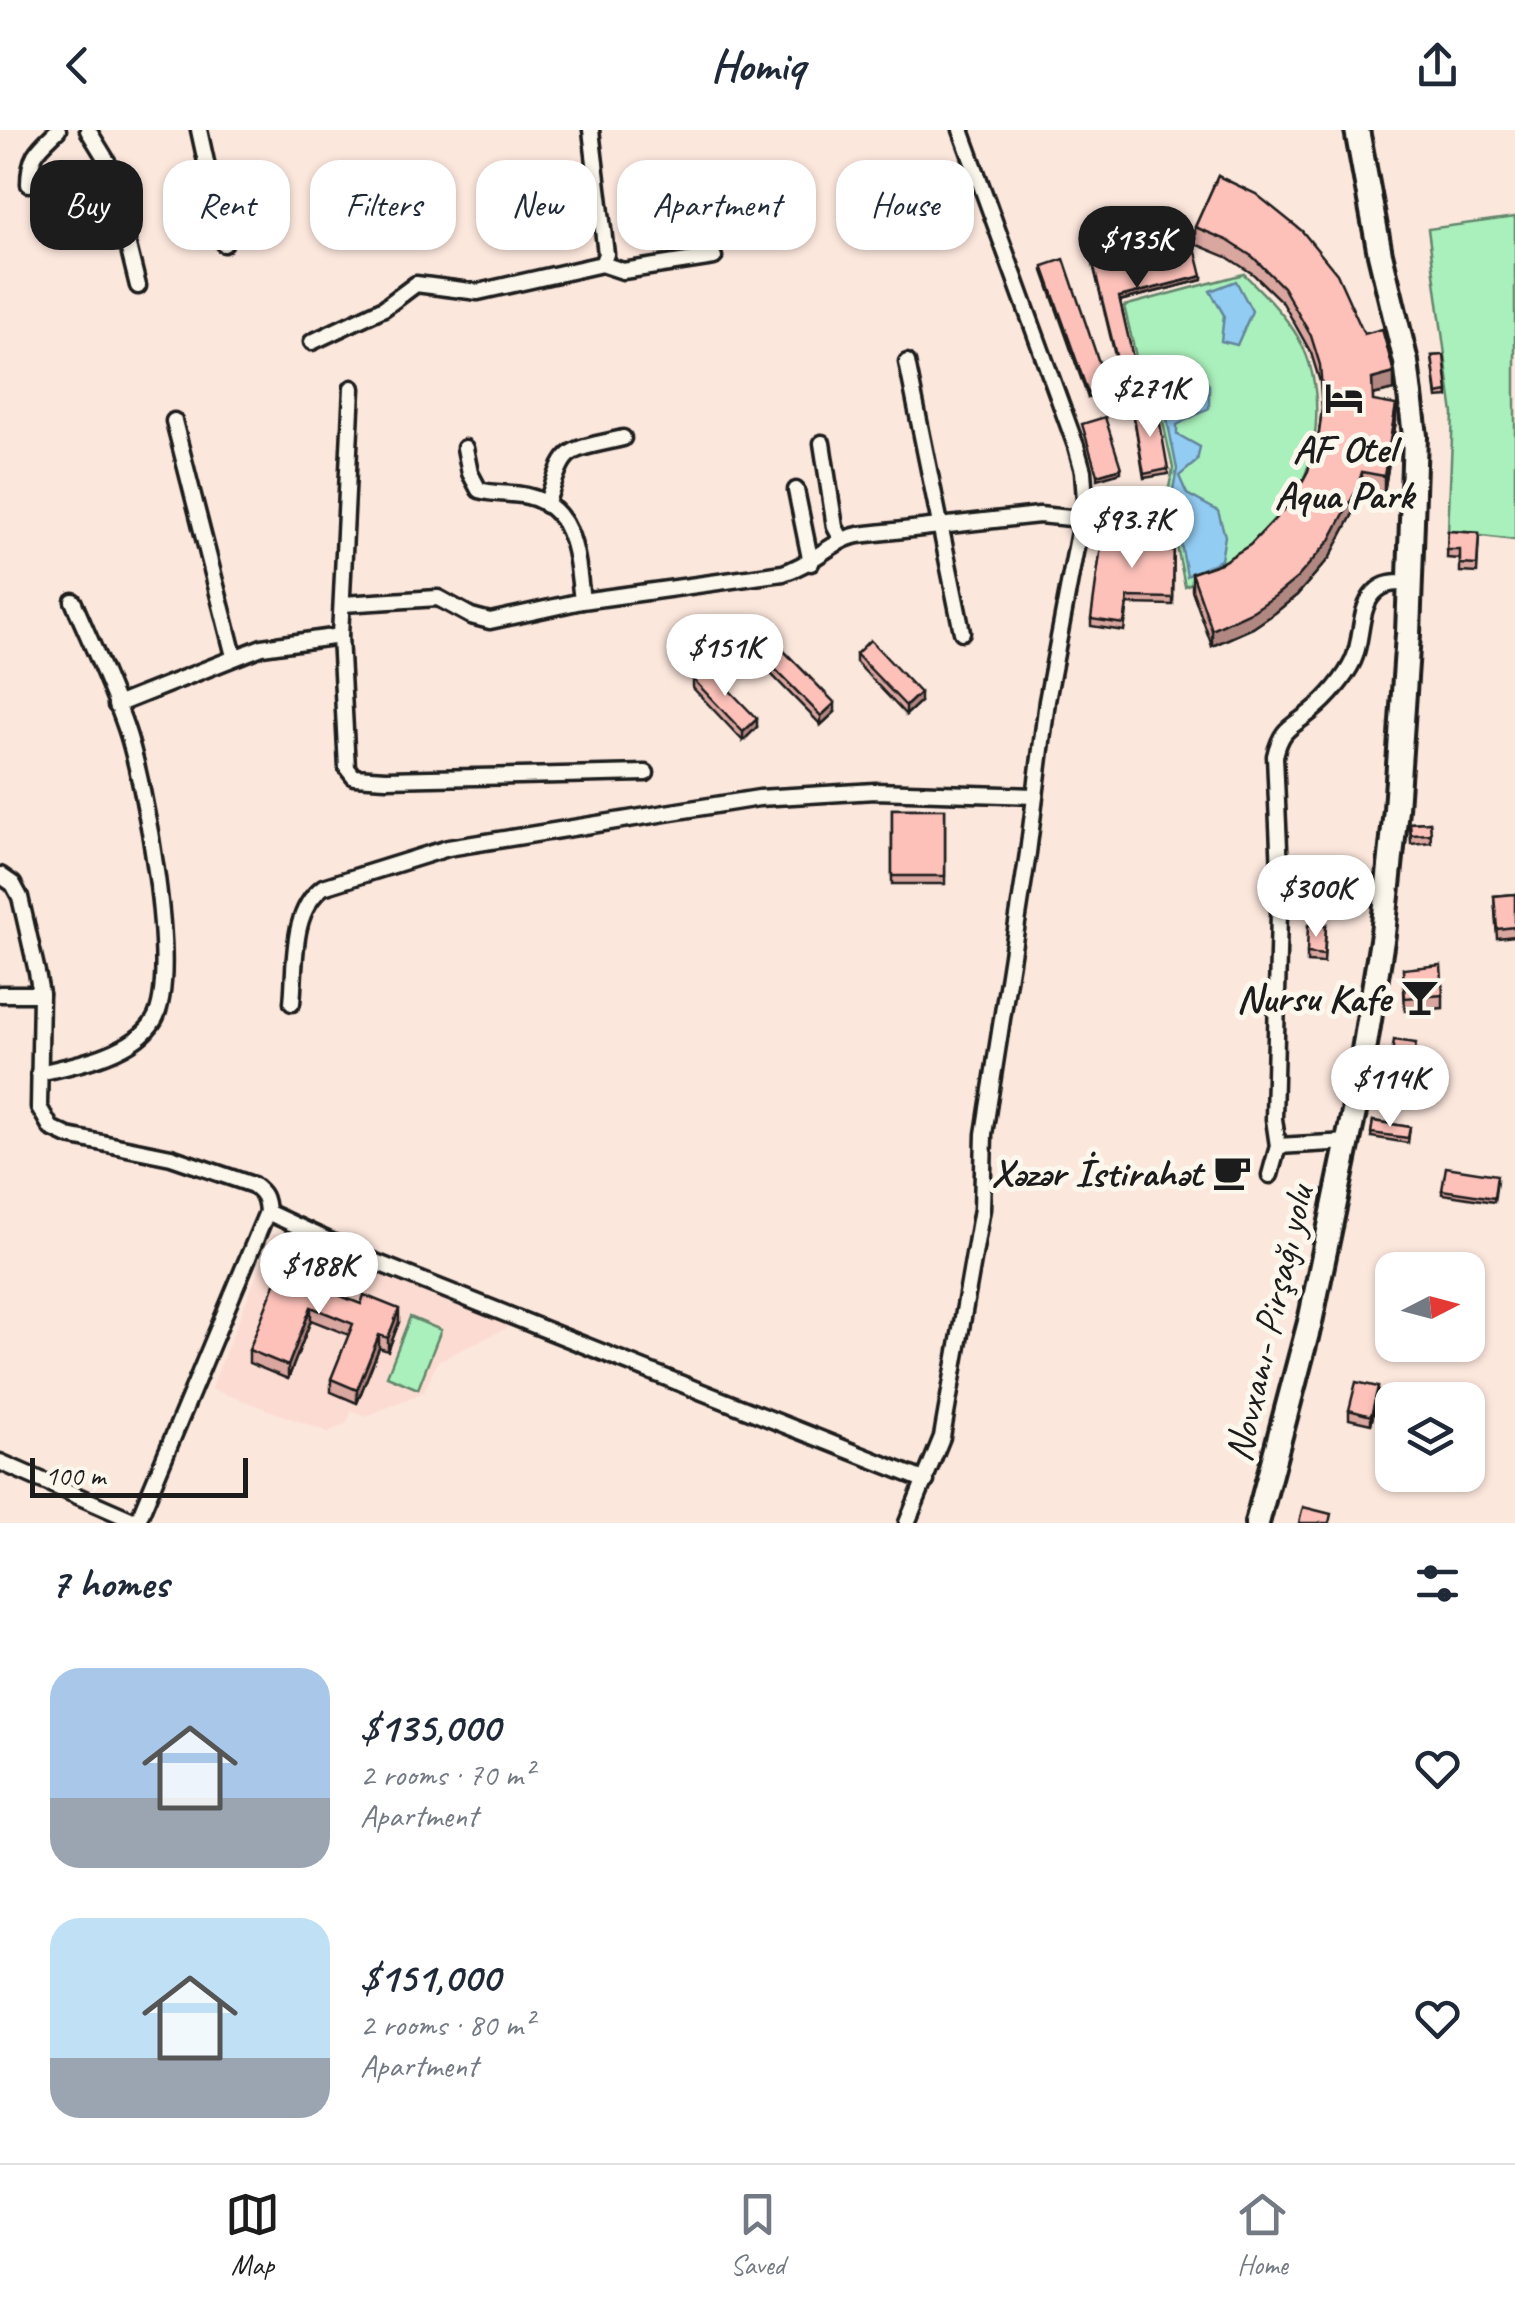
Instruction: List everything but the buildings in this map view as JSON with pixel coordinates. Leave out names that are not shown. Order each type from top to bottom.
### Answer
[{"type":"main road","name":"Novxanı- Pirşağı yolu","points":[[1257,1523],[1298,1372],[1348,1142],[1383,934],[1396,809],[1416,460],[1413,410],[1357,130]]},
{"type":"street","points":[[28,184],[34,153],[58,130]]},
{"type":"street","points":[[88,130],[106,161],[138,286]]},
{"type":"street","points":[[199,130],[206,160]]},
{"type":"street","points":[[590,130],[606,254],[602,264]]},
{"type":"street","points":[[907,1523],[942,1437],[982,1209],[984,1134],[1051,673],[1085,483],[1076,446],[961,130]]},
{"type":"street","points":[[312,342],[384,308],[416,284],[478,292],[602,264],[623,272],[714,258]]},
{"type":"street","points":[[907,362],[962,632]]},
{"type":"street","points":[[352,388],[340,636],[347,768],[354,777],[386,779],[646,773]]},
{"type":"street","points":[[174,421],[234,656]]},
{"type":"street","points":[[546,505],[563,456],[572,450],[623,438]]},
{"type":"street","points":[[822,443],[834,527],[842,540]]},
{"type":"street","points":[[465,448],[470,473],[479,490],[522,495],[558,513],[570,530],[582,601]]},
{"type":"street","points":[[796,490],[811,563]]},
{"type":"street","points":[[343,604],[438,598],[490,622],[582,601],[783,573],[811,563],[842,540],[858,535],[1039,515],[1081,519]]},
{"type":"street","points":[[1270,1175],[1278,1146],[1274,1119],[1280,887],[1275,756],[1279,738],[1328,695],[1354,660],[1367,601],[1376,589],[1385,584],[1410,582]]},
{"type":"street","points":[[39,1073],[90,1062],[121,1048],[153,1023],[162,1000],[158,865],[127,729],[73,601]]},
{"type":"street","points":[[116,705],[234,656],[293,641],[340,636]]},
{"type":"street","points":[[292,1003],[300,922],[308,898],[323,887],[448,848],[760,798],[875,791],[1035,796]]},
{"type":"street","points":[[0,875],[13,884],[20,898],[41,994],[39,1107],[51,1128],[92,1142],[171,1157],[254,1185],[264,1193],[267,1212],[137,1523],[0,1462]]},
{"type":"street","points":[[0,994],[41,994]]},
{"type":"street","points":[[1278,1146],[1348,1142]]},
{"type":"street","points":[[267,1212],[428,1284],[926,1480]]},
{"type":"shaded area","points":[[273,1234],[511,1326],[438,1361],[424,1392],[367,1416],[352,1411],[346,1424],[328,1432],[211,1389]]},
{"type":"green space","points":[[1515,217],[1515,540],[1448,532],[1453,414],[1428,229]]},
{"type":"green space","points":[[1244,274],[1287,321],[1307,357],[1316,396],[1315,438],[1304,477],[1279,519],[1234,563],[1185,586],[1167,497],[1173,468],[1161,413],[1148,407],[1124,306]]},
{"type":"green space","points":[[410,1317],[441,1330],[418,1389],[387,1376]]},
{"type":"water","points":[[1236,281],[1252,311],[1237,345],[1221,341],[1224,315],[1210,291]]},
{"type":"water","points":[[1175,355],[1195,368],[1209,385],[1209,408],[1177,425],[1177,434],[1200,447],[1197,461],[1179,476],[1187,494],[1218,511],[1225,536],[1221,560],[1187,576],[1172,495],[1177,469],[1165,409],[1155,402],[1159,367]]},
{"type":"place","name":"AF Otel Aqua Park","points":[[1344,398]]},
{"type":"place","name":"Nursu Kafe","points":[[1420,997]]},
{"type":"place","name":"Xəzər İstirahət","points":[[1232,1172]]}]
